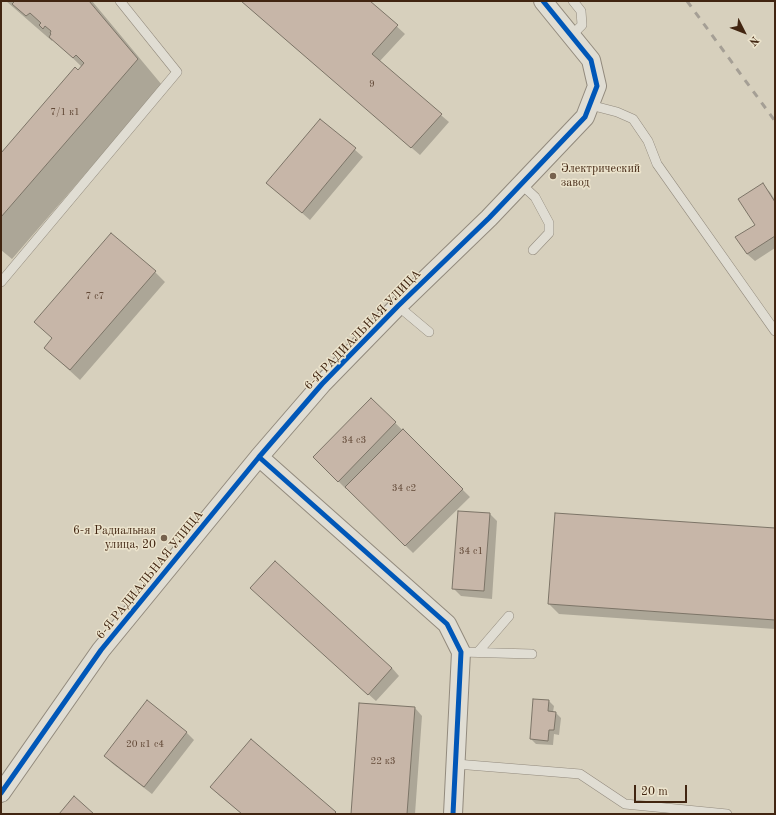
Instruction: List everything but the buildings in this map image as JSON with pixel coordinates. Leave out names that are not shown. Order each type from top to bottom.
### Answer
[{"type":"street","name":"6-Я РАДИАЛЬНАЯ УЛИЦА","points":[[1,793],[101,650],[259,457],[322,384],[398,306],[522,185],[585,118],[597,86],[591,60],[543,1]]},
{"type":"street","points":[[259,457],[447,624],[470,652],[456,764],[453,814]]},
{"type":"lane","points":[[1,282],[177,72],[120,1]]},
{"type":"lane","points":[[572,35],[582,25],[581,11],[574,1]]},
{"type":"lane","points":[[590,105],[617,112],[633,119],[648,141],[657,164],[775,331]]},
{"type":"lane","points":[[522,185],[535,197],[549,223],[549,233],[534,250]]},
{"type":"lane","points":[[398,306],[429,332]]},
{"type":"lane","points":[[470,652],[509,616]]},
{"type":"lane","points":[[470,652],[532,654]]},
{"type":"lane","points":[[456,764],[580,774],[625,804],[727,814]]},
{"type":"railway","points":[[687,1],[775,121]]},
{"type":"cycle path","points":[[1,793],[101,650],[259,457],[322,384],[398,306],[489,218],[585,117],[597,86],[591,60],[543,1]]},
{"type":"cycle path","points":[[259,457],[447,624],[461,652],[453,814]]},
{"type":"place","name":"Электрический завод","points":[[553,176]]},
{"type":"place","name":"6-я Радиальная улица, 20","points":[[164,538]]}]
